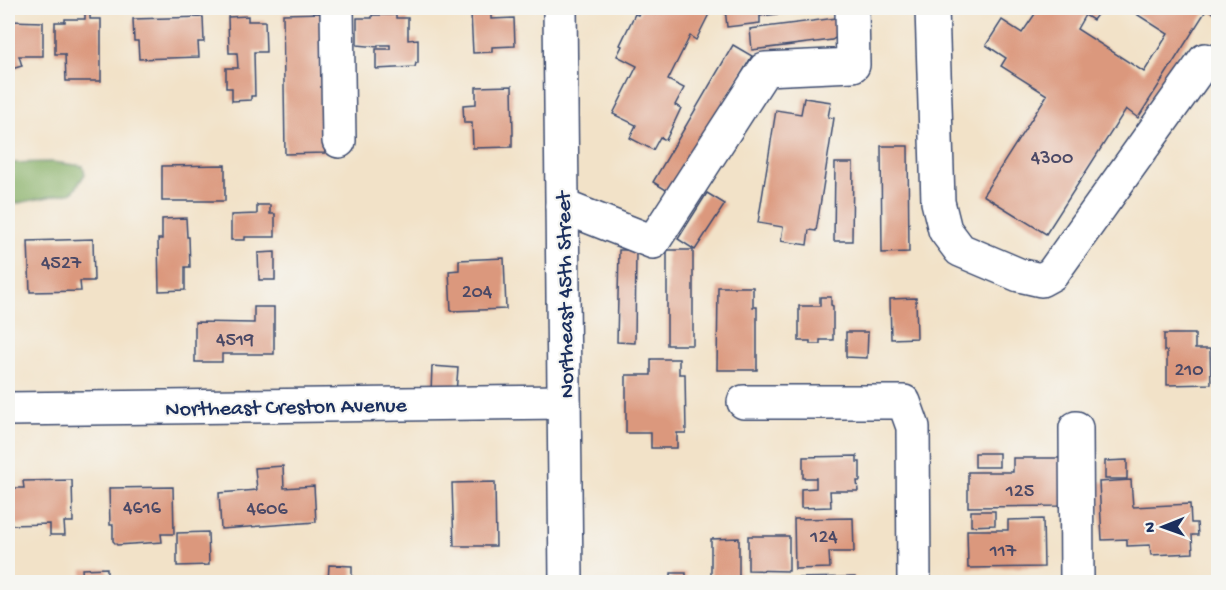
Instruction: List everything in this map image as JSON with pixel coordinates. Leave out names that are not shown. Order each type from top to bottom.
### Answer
[{"type":"street","points":[[337,8],[339,141]]},
{"type":"street","name":"Northeast 45th Street","points":[[560,8],[566,582]]},
{"type":"street","points":[[562,206],[653,242],[765,69],[853,65],[852,8]]},
{"type":"street","points":[[932,8],[938,202],[945,230],[960,250],[1019,274],[1041,280],[1052,274],[1205,60]]},
{"type":"street","name":"Northeast Creston Avenue","points":[[8,409],[564,402]]},
{"type":"street","points":[[744,402],[904,402],[913,427],[914,582]]},
{"type":"street","points":[[1076,428],[1077,582]]},
{"type":"green space","points":[[52,162],[83,166],[85,174],[73,192],[8,205],[8,163]]},
{"type":"building","points":[[85,8],[90,8],[90,19],[101,19],[101,81],[66,81],[65,54],[55,54],[55,22],[65,22],[65,19],[85,19]]},
{"type":"building","points":[[641,8],[712,8],[696,40],[690,36],[668,80],[684,88],[675,105],[681,108],[666,140],[660,137],[653,150],[630,138],[636,125],[613,114],[637,66],[617,56],[635,14],[638,15]]},
{"type":"building","points":[[725,8],[821,9],[760,16],[760,23],[727,27]]},
{"type":"building","points":[[1039,8],[1102,8],[1093,20],[1085,15],[1077,29],[1144,72],[1168,34],[1127,8],[1218,8],[1218,16],[1207,9],[1138,118],[1126,109],[1046,234],[983,195],[1047,95],[1001,66],[1006,58],[986,45],[1002,20],[1022,33]]},
{"type":"building","points":[[323,13],[325,153],[285,154],[283,14]]},
{"type":"building","points":[[491,13],[491,19],[514,18],[515,46],[492,47],[492,52],[473,53],[471,14]]},
{"type":"building","points":[[372,15],[396,15],[396,18],[408,18],[408,40],[418,39],[418,63],[415,67],[376,69],[376,49],[390,49],[390,45],[378,45],[378,47],[357,45],[357,18],[372,18]]},
{"type":"building","points":[[248,16],[248,21],[265,21],[266,52],[254,52],[255,96],[251,96],[251,100],[232,101],[232,88],[226,88],[226,68],[238,68],[237,53],[229,53],[228,17]]},
{"type":"building","points":[[203,17],[204,42],[198,42],[199,57],[139,59],[138,41],[134,41],[133,19]]},
{"type":"building","points":[[836,18],[838,36],[832,40],[752,50],[750,29]]},
{"type":"building","points":[[8,21],[43,22],[43,56],[19,56],[22,66],[8,70]]},
{"type":"building","points":[[733,45],[752,56],[671,193],[653,182]]},
{"type":"building","points":[[512,86],[512,147],[473,148],[472,123],[464,123],[463,105],[476,104],[476,87]]},
{"type":"building","points":[[804,98],[831,102],[828,117],[834,118],[816,231],[809,230],[807,245],[781,241],[783,227],[758,223],[776,110],[801,114]]},
{"type":"building","points":[[881,146],[908,146],[909,252],[882,253]]},
{"type":"building","points":[[835,163],[853,163],[852,241],[834,241]]},
{"type":"building","points":[[225,165],[225,201],[162,201],[162,166]]},
{"type":"building","points":[[707,193],[725,204],[695,250],[678,239]]},
{"type":"building","points":[[257,205],[270,205],[270,214],[275,214],[275,237],[245,237],[245,240],[231,240],[231,215],[257,214]]},
{"type":"building","points":[[186,218],[190,267],[185,267],[185,290],[159,291],[158,239],[162,239],[162,219]]},
{"type":"building","points":[[93,239],[94,281],[80,281],[81,291],[30,292],[28,241]]},
{"type":"building","points":[[619,250],[636,250],[635,343],[617,342]]},
{"type":"building","points":[[667,250],[693,250],[693,345],[667,345]]},
{"type":"building","points":[[275,252],[275,280],[259,280],[258,253]]},
{"type":"building","points":[[504,258],[506,309],[451,311],[449,271],[459,270],[459,260]]},
{"type":"building","points":[[718,287],[753,287],[753,307],[757,307],[757,370],[717,370]]},
{"type":"building","points":[[8,292],[12,292],[11,326],[8,326]]},
{"type":"building","points":[[820,297],[831,297],[833,340],[820,340],[820,344],[799,341],[799,306],[820,306]]},
{"type":"building","points":[[916,298],[917,338],[891,339],[890,299]]},
{"type":"building","points":[[254,307],[274,307],[274,354],[222,354],[222,362],[195,362],[195,322],[254,323]]},
{"type":"building","points":[[846,332],[868,332],[867,358],[846,357]]},
{"type":"building","points":[[1164,334],[1195,334],[1195,349],[1210,349],[1211,384],[1167,385],[1167,351],[1164,351]]},
{"type":"building","points":[[651,359],[679,359],[679,374],[685,374],[686,433],[677,433],[677,448],[651,448],[651,433],[626,433],[626,375],[651,375]]},
{"type":"building","points":[[432,366],[458,368],[456,393],[431,392]]},
{"type":"building","points":[[975,453],[999,453],[999,467],[975,467]]},
{"type":"building","points":[[857,456],[857,462],[860,462],[858,491],[830,491],[831,507],[801,508],[801,489],[816,488],[816,478],[803,478],[803,457]]},
{"type":"building","points":[[1013,458],[1064,458],[1064,506],[968,507],[968,472],[1013,472]]},
{"type":"building","points":[[1127,460],[1127,479],[1105,479],[1105,461]]},
{"type":"building","points":[[283,466],[284,488],[314,486],[316,522],[221,529],[219,493],[257,490],[255,468]]},
{"type":"building","points":[[72,480],[73,522],[64,522],[65,535],[50,535],[50,524],[8,525],[8,488],[24,488],[23,481]]},
{"type":"building","points":[[1131,480],[1133,507],[1190,504],[1191,523],[1197,523],[1198,535],[1192,535],[1193,553],[1151,555],[1150,545],[1127,546],[1127,539],[1102,540],[1099,482]]},
{"type":"building","points":[[495,482],[496,546],[454,546],[452,483]]},
{"type":"building","points":[[173,487],[174,534],[161,534],[162,542],[117,545],[113,541],[109,488]]},
{"type":"building","points":[[971,511],[995,511],[995,525],[971,526]]},
{"type":"building","points":[[853,518],[854,552],[829,552],[830,568],[795,569],[794,519]]},
{"type":"building","points":[[1043,519],[1044,567],[968,568],[967,530],[1008,530],[1008,520]]},
{"type":"building","points":[[208,532],[209,565],[177,566],[177,533]]},
{"type":"building","points":[[748,536],[789,536],[789,571],[748,570]]},
{"type":"building","points":[[739,538],[739,579],[722,580],[722,582],[671,582],[671,573],[686,573],[686,580],[711,580],[711,539]]},
{"type":"building","points":[[329,565],[352,566],[352,582],[328,582]]},
{"type":"building","points":[[107,568],[107,582],[83,582],[82,569]]},
{"type":"building","points":[[855,577],[855,582],[795,582],[795,578]]}]
